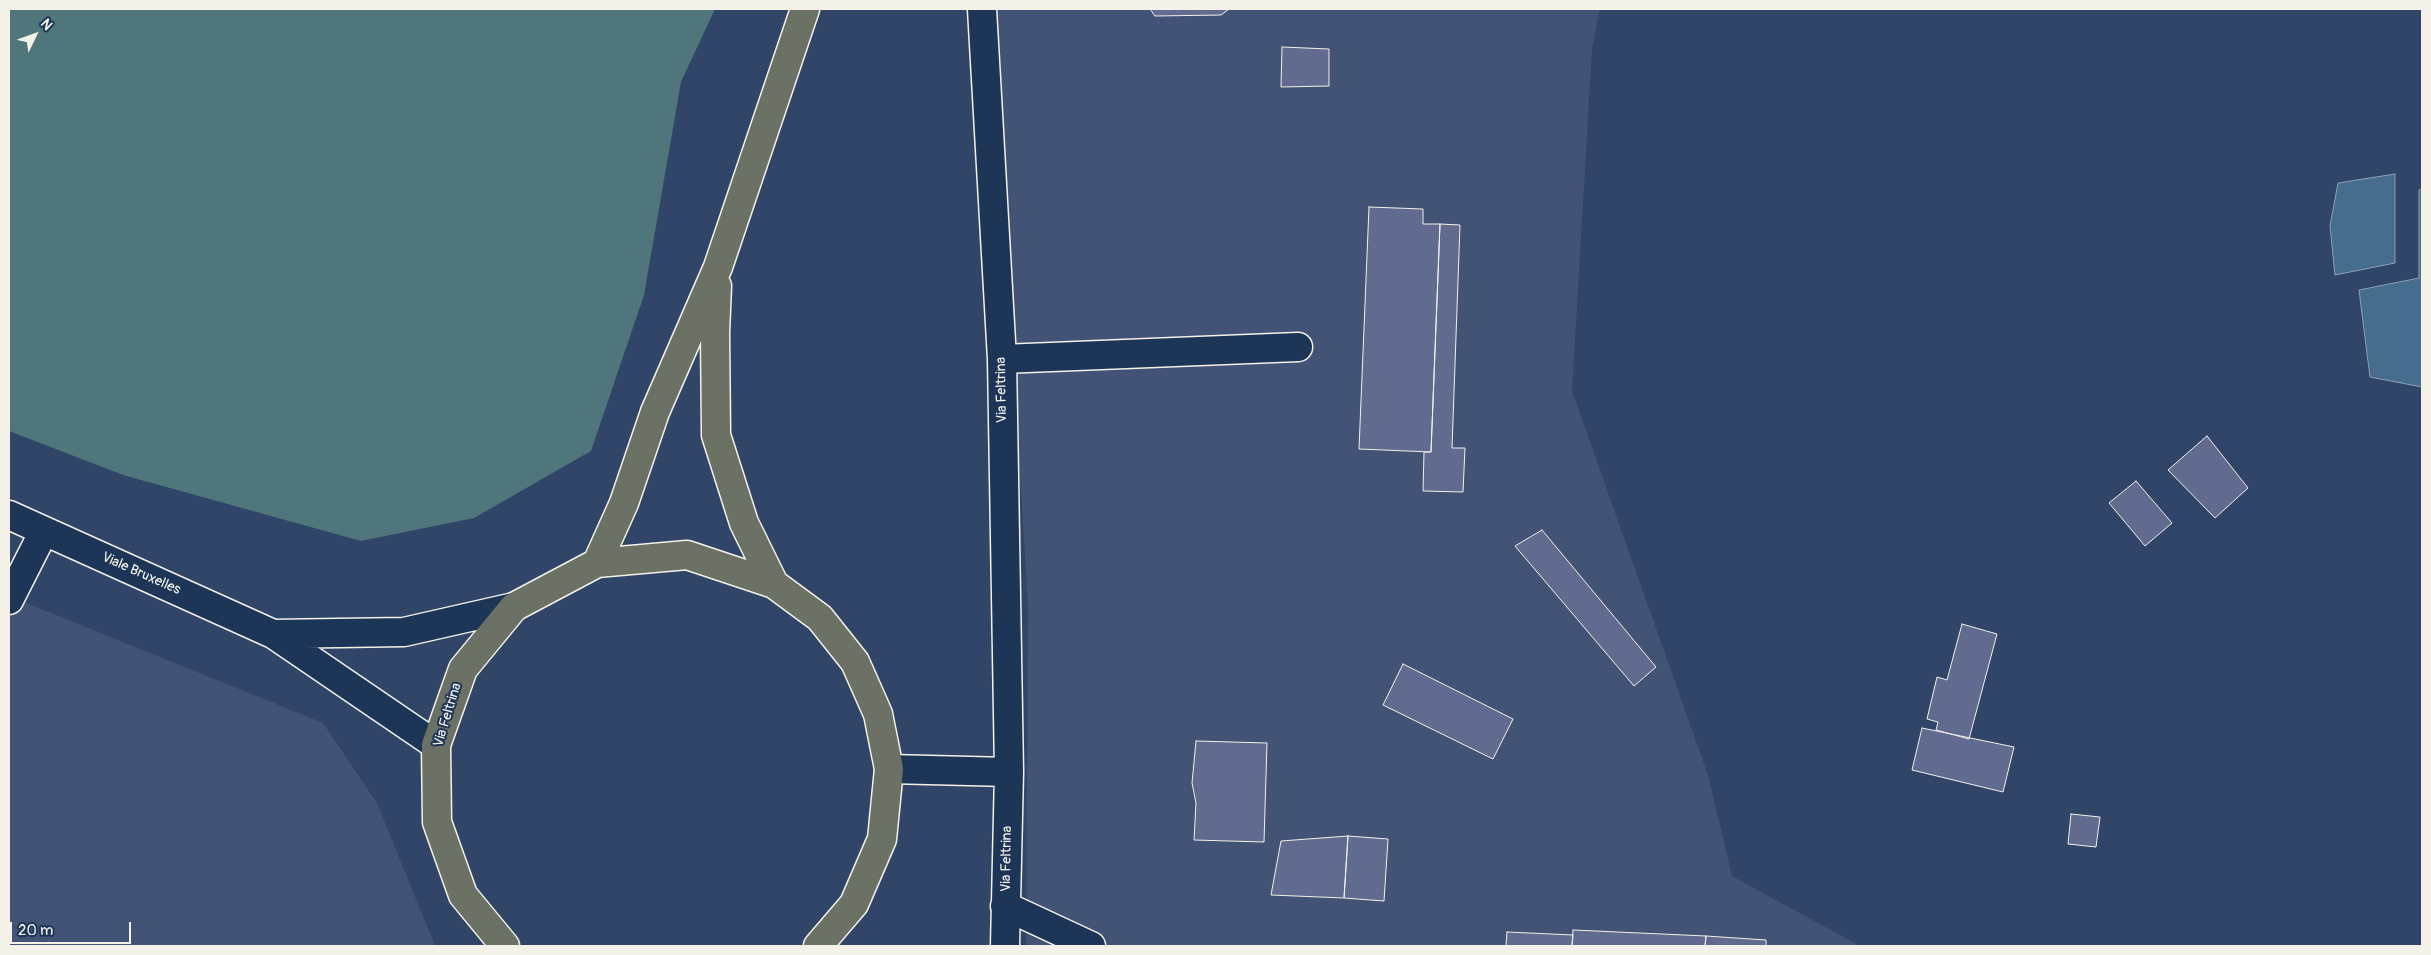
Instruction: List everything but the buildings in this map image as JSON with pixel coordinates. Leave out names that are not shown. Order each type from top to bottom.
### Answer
[{"type":"main road","name":"Via Feltrina","points":[[597,563],[624,503],[655,412],[718,267],[805,9]]},
{"type":"main road","name":"Via Feltrina","points":[[718,267],[715,333],[716,435],[744,523],[774,584]]},
{"type":"main road","name":"Via Feltrina","points":[[506,946],[463,895],[437,822],[436,745],[463,669],[514,607],[597,563],[687,556],[774,584],[820,618],[855,662],[878,714],[889,769],[882,840],[854,904],[818,946]]},
{"type":"street","name":"Via Feltrina","points":[[982,9],[1002,359],[1009,772],[1005,946]]},
{"type":"street","points":[[1002,359],[1298,347]]},
{"type":"street","name":"Viale Bruxelles","points":[[9,515],[273,634],[436,745]]},
{"type":"street","points":[[9,600],[44,531]]},
{"type":"street","points":[[273,634],[404,632],[514,607]]},
{"type":"street","points":[[889,769],[1009,772]]},
{"type":"street","points":[[1006,906],[1091,946]]},
{"type":"shaded area","points":[[992,9],[1600,9],[1592,49],[1572,391],[1708,775],[1732,876],[1860,946],[1026,946],[1028,606]]},
{"type":"shaded area","points":[[2395,174],[2395,263],[2335,275],[2330,226],[2338,183]]},
{"type":"shaded area","points":[[2422,189],[2422,387],[2370,377],[2359,290],[2419,278],[2419,190]]},
{"type":"shaded area","points":[[9,596],[323,723],[377,803],[435,946],[9,946]]},
{"type":"green space","points":[[9,9],[715,9],[681,82],[644,295],[591,451],[474,518],[361,541],[123,475],[9,431]]}]
